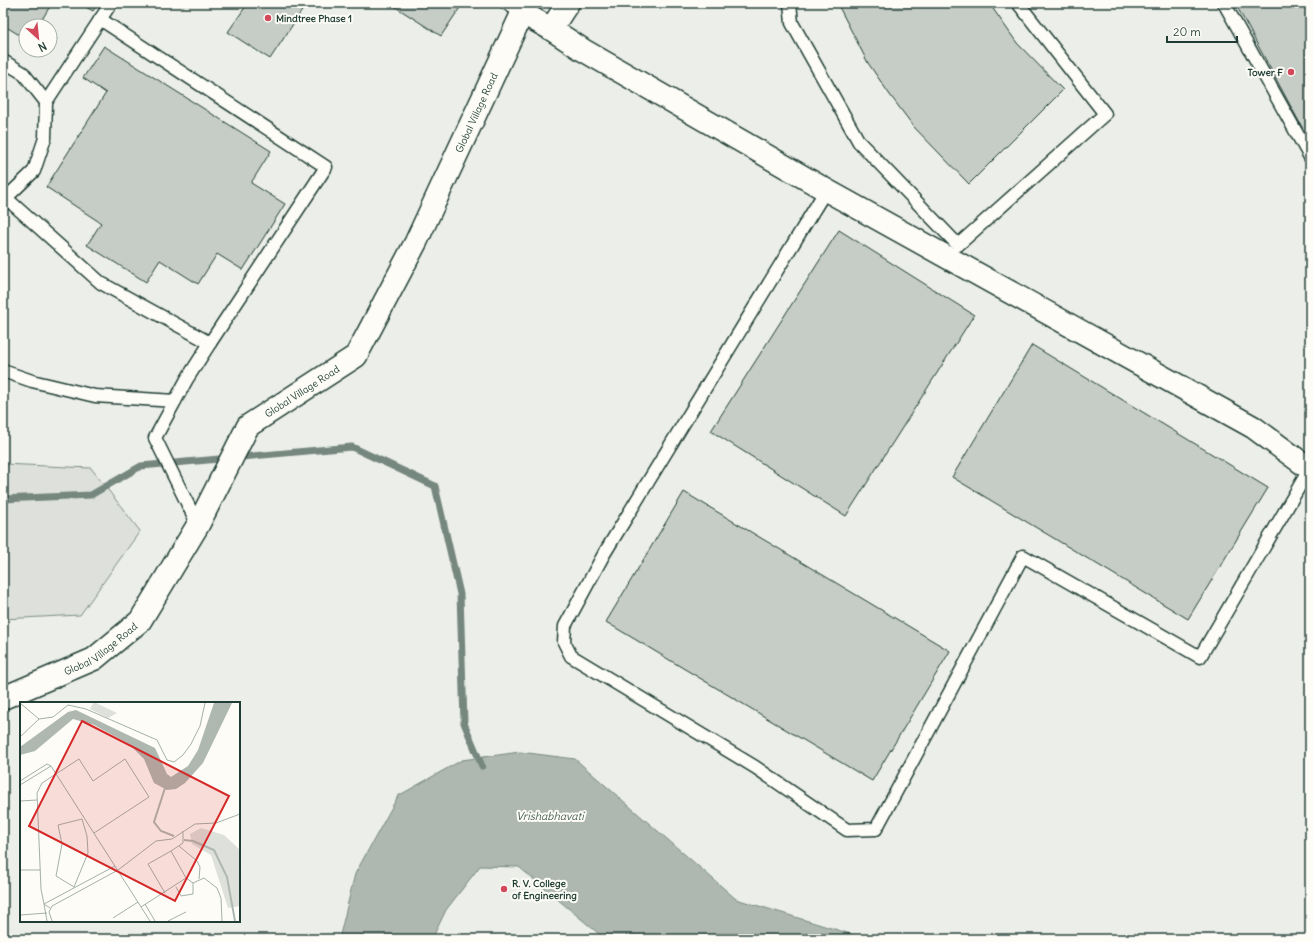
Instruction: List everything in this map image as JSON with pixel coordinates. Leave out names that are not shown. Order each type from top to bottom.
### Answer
[{"type":"street","points":[[552,29],[568,3]]},
{"type":"street","points":[[518,6],[583,50],[826,190],[1253,428],[1310,469]]},
{"type":"street","name":"Global Village Road","points":[[3,698],[94,659],[140,621],[198,525],[248,426],[356,356],[416,242],[518,6]]},
{"type":"lane","points":[[111,3],[46,102],[45,138],[34,171],[5,199],[101,283],[210,343]]},
{"type":"lane","points":[[790,3],[792,23],[859,142],[958,245],[1105,114],[1018,3]]},
{"type":"lane","points":[[1224,3],[1310,157]]},
{"type":"lane","points":[[100,19],[326,167],[187,379],[155,438],[198,525]]},
{"type":"lane","points":[[3,61],[23,73],[46,102]]},
{"type":"lane","points":[[826,190],[604,554],[565,626],[564,642],[571,656],[755,767],[848,830],[876,829],[1023,556],[1200,657],[1310,469]]},
{"type":"lane","points":[[3,371],[32,382],[95,396],[175,401]]},
{"type":"shaded area","points":[[3,3],[1310,3],[1310,938],[867,939],[736,899],[575,759],[355,874],[339,939],[3,939]]},
{"type":"shaded area","points":[[3,464],[91,468],[140,531],[80,615],[3,619]]},
{"type":"shaded area","name":"R. V. College of Engineering","points":[[480,866],[519,867],[605,939],[432,939],[446,910]]},
{"type":"water","name":"Vrishabhavati","points":[[520,752],[575,759],[736,899],[867,939],[605,939],[519,867],[480,866],[446,910],[432,939],[339,939],[355,874],[398,796],[462,760]]},
{"type":"building","points":[[3,3],[52,3],[43,18],[18,18],[18,34],[3,25]]},
{"type":"building","points":[[79,3],[98,3],[93,11]]},
{"type":"building","name":"Mindtree Phase 1","points":[[248,3],[307,3],[270,59],[228,32]]},
{"type":"building","points":[[396,3],[457,3],[461,6],[441,36],[394,6]]},
{"type":"building","points":[[837,3],[989,3],[1017,43],[1063,90],[969,184],[914,127],[890,95],[868,63]]},
{"type":"building","name":"Tower F","points":[[1235,3],[1310,3],[1310,142]]},
{"type":"building","points":[[104,46],[271,151],[251,183],[285,204],[243,270],[217,254],[198,284],[160,260],[146,282],[87,245],[101,223],[46,187],[106,93],[83,78]]},
{"type":"building","points":[[839,230],[974,315],[846,516],[711,431]]},
{"type":"building","points":[[1032,345],[1268,488],[1188,619],[952,477]]},
{"type":"building","points":[[684,492],[950,651],[872,781],[606,622]]},
{"type":"waterway","points":[[3,499],[91,495],[141,466],[352,447],[435,486],[460,594],[464,723],[482,766]]},
{"type":"place","name":"Mindtree Phase 1","points":[[268,18]]},
{"type":"place","name":"Tower F","points":[[1291,72]]},
{"type":"place","name":"R. V. College of Engineering","points":[[504,889]]}]
